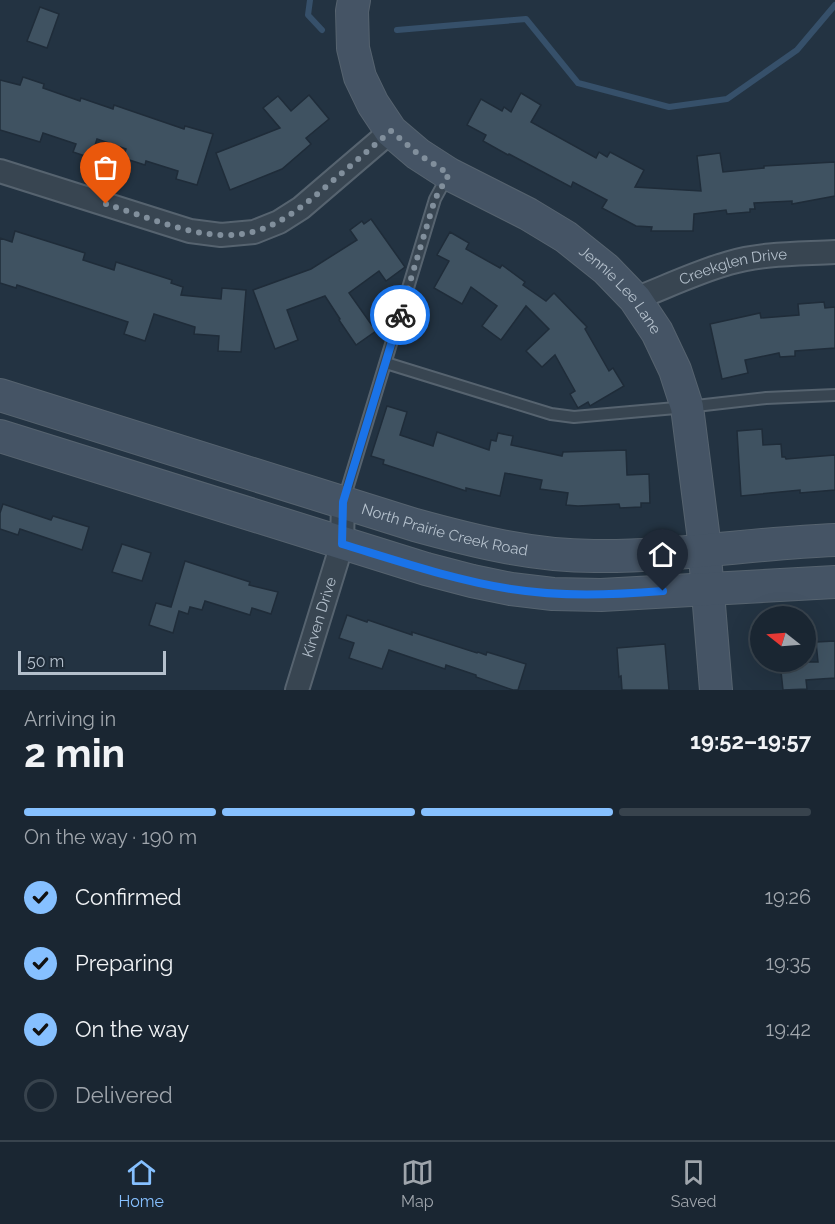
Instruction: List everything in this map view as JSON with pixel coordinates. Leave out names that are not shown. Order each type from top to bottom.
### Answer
[{"type":"main road","name":"Jennie Lee Lane","points":[[354,0],[353,48],[360,77],[373,104],[391,131],[418,154],[449,174],[528,214],[566,237],[606,269],[635,299],[657,332],[675,370],[687,407],[704,551],[716,690]]},
{"type":"main road","name":"North Prairie Creek Road","points":[[0,395],[415,525],[471,540],[513,548],[593,556],[704,551],[835,540]]},
{"type":"main road","points":[[0,436],[342,544],[426,569],[512,589],[553,594],[602,595],[835,582]]},
{"type":"street","points":[[0,171],[190,231],[221,235],[254,232],[279,222],[301,208],[391,131]]},
{"type":"street","name":"Creekglen Drive","points":[[635,299],[731,262],[773,255],[835,252]]},
{"type":"street","name":"Kirven Drive","points":[[297,690],[342,544],[343,502]]},
{"type":"lane","points":[[343,502],[435,199],[449,174]]},
{"type":"lane","points":[[386,363],[552,414],[574,417],[766,398],[835,395]]},
{"type":"building","points":[[40,7],[59,14],[47,48],[27,41]]},
{"type":"building","points":[[23,77],[44,84],[43,88],[80,101],[81,98],[113,109],[114,105],[184,129],[185,126],[213,134],[197,185],[176,179],[178,171],[146,161],[145,165],[123,158],[126,149],[97,139],[91,158],[73,152],[76,144],[43,133],[40,142],[0,130],[0,80],[20,85]]},
{"type":"building","points":[[521,93],[541,105],[531,122],[596,158],[599,152],[607,157],[610,152],[644,170],[635,187],[701,191],[697,156],[720,153],[723,172],[764,168],[764,166],[835,162],[835,196],[792,204],[792,201],[754,203],[755,209],[750,209],[750,212],[727,214],[726,210],[694,214],[693,231],[651,231],[652,227],[636,226],[602,208],[607,200],[573,182],[571,187],[483,141],[486,135],[467,125],[481,99],[502,111],[504,107],[511,112]]},
{"type":"building","points":[[309,95],[329,119],[306,138],[311,144],[282,169],[230,190],[216,153],[280,128],[263,108],[278,96],[291,111]]},
{"type":"building","points":[[371,219],[405,267],[386,281],[379,271],[349,293],[376,331],[356,345],[325,296],[287,310],[298,340],[275,349],[253,290],[311,269],[357,240],[350,230],[362,221],[364,224]]},
{"type":"building","points":[[15,231],[85,253],[83,260],[114,270],[116,262],[172,280],[171,283],[183,287],[181,295],[221,299],[222,288],[246,290],[241,352],[218,351],[219,336],[194,334],[195,327],[154,314],[145,341],[124,334],[128,322],[17,285],[16,288],[0,283],[0,238],[12,242]]},
{"type":"building","points":[[450,232],[469,243],[466,249],[500,268],[502,265],[525,282],[523,285],[546,301],[554,293],[587,327],[585,329],[609,371],[613,368],[624,386],[590,406],[588,402],[578,408],[570,394],[575,391],[555,355],[542,367],[526,351],[549,329],[526,306],[501,340],[482,326],[497,306],[471,287],[462,304],[434,288],[449,261],[437,255]]},
{"type":"building","points":[[824,302],[825,308],[835,307],[835,348],[795,351],[795,356],[780,357],[779,353],[745,360],[748,373],[722,379],[710,324],[760,313],[761,318],[799,315],[798,304]]},
{"type":"building","points":[[387,406],[407,412],[400,435],[433,446],[437,432],[489,450],[491,440],[496,441],[498,433],[513,436],[511,445],[562,456],[563,452],[626,450],[627,475],[649,474],[650,503],[641,503],[641,507],[620,508],[619,504],[566,505],[568,493],[540,489],[542,480],[505,473],[500,496],[466,488],[466,491],[383,464],[384,460],[371,456]]},
{"type":"building","points":[[762,429],[763,445],[781,444],[782,457],[786,459],[835,455],[835,490],[800,493],[800,490],[741,496],[737,431]]},
{"type":"building","points":[[3,504],[51,520],[53,516],[89,527],[82,550],[20,529],[18,535],[0,529],[0,513]]},
{"type":"building","points":[[122,544],[151,553],[142,581],[112,572]]},
{"type":"building","points":[[185,561],[250,582],[249,585],[278,592],[271,614],[252,608],[250,615],[205,601],[202,610],[190,607],[188,614],[179,611],[173,633],[149,625],[156,603],[171,607]]},
{"type":"building","points":[[347,615],[412,635],[412,632],[477,653],[486,655],[487,652],[526,664],[518,690],[446,665],[445,669],[389,650],[382,669],[349,658],[354,643],[339,638]]},
{"type":"building","points":[[835,641],[835,678],[806,680],[807,689],[783,690],[781,672],[816,672],[816,662],[818,662],[816,642]]},
{"type":"building","points":[[665,644],[669,690],[622,690],[617,648]]},
{"type":"waterway","points":[[310,0],[308,15],[322,30]]},
{"type":"waterway","points":[[397,30],[526,19],[578,83],[669,107],[727,99],[797,50],[835,5]]},
{"type":"way so far","points":[[106,204],[190,231],[221,235],[254,232],[279,222],[301,208],[391,131],[418,154],[449,174],[435,199],[400,315]]},
{"type":"route","points":[[400,315],[343,502],[342,544],[426,569],[512,589],[553,594],[602,595],[663,591]]}]
